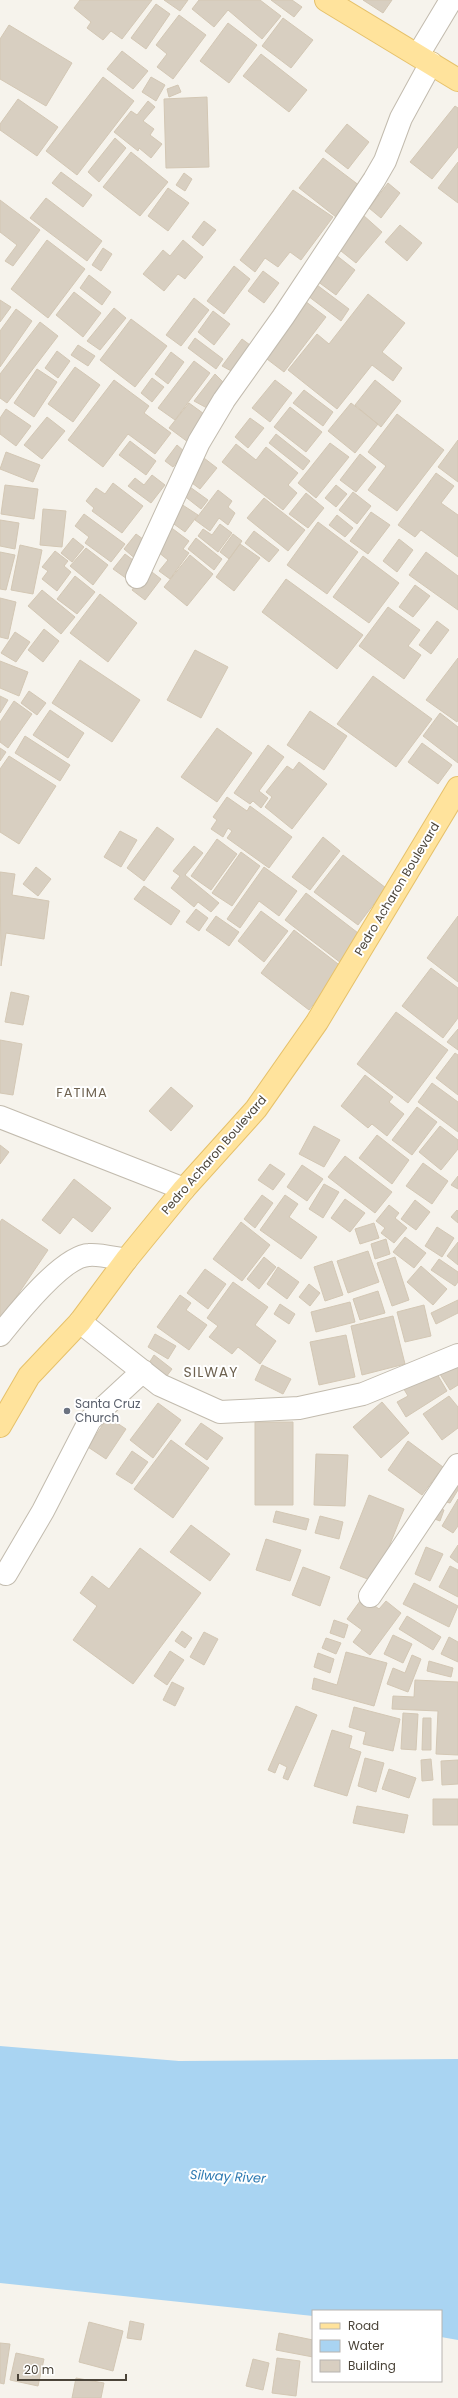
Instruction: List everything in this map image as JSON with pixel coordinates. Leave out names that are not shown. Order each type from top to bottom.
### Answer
[{"type":"main road","points":[[326,0],[458,80]]},
{"type":"main road","name":"Pedro Acharon Boulevard","points":[[0,1426],[29,1376],[80,1322],[126,1260],[184,1189],[256,1109],[317,1022],[458,788]]},
{"type":"street","points":[[137,577],[199,442],[224,400],[283,318],[385,161],[425,59],[451,0]]},
{"type":"street","points":[[0,1117],[184,1189]]},
{"type":"street","points":[[0,1335],[31,1297],[64,1267],[87,1255],[126,1260]]},
{"type":"street","points":[[80,1322],[160,1385],[220,1412],[299,1408],[363,1394],[458,1355]]},
{"type":"street","points":[[6,1574],[43,1511],[90,1420],[143,1372]]},
{"type":"street","points":[[370,1596],[458,1465]]},
{"type":"water","name":"Silway River","points":[[0,2046],[179,2061],[458,2059],[458,2340],[442,2337],[442,2310],[312,2310],[312,2316],[0,2283]]},
{"type":"building","points":[[80,0],[152,0],[122,39],[111,31],[103,40],[87,28],[91,22],[74,8]]},
{"type":"building","points":[[164,0],[188,0],[180,11]]},
{"type":"building","points":[[199,0],[260,0],[281,16],[262,39],[228,10],[214,27],[192,9]]},
{"type":"building","points":[[271,0],[292,0],[302,7],[294,17]]},
{"type":"building","points":[[363,0],[392,0],[383,13]]},
{"type":"building","points":[[156,4],[170,14],[146,49],[131,38]]},
{"type":"building","points":[[179,15],[206,35],[173,79],[157,67],[167,54],[156,45]]},
{"type":"building","points":[[283,18],[313,40],[291,68],[262,46]]},
{"type":"building","points":[[228,23],[257,45],[229,83],[200,61]]},
{"type":"building","points":[[9,25],[72,63],[46,106],[0,79],[0,39]]},
{"type":"building","points":[[122,51],[148,71],[133,89],[107,69]]},
{"type":"building","points":[[261,54],[307,90],[289,112],[243,76]]},
{"type":"building","points":[[103,77],[134,101],[77,175],[46,151]]},
{"type":"building","points":[[151,77],[165,85],[156,101],[142,92]]},
{"type":"building","points":[[178,85],[181,92],[169,97],[167,89]]},
{"type":"building","points":[[207,97],[209,167],[166,168],[164,99]]},
{"type":"building","points":[[18,99],[58,127],[37,156],[0,130],[0,124]]},
{"type":"building","points":[[148,101],[155,107],[143,121],[154,129],[150,135],[162,144],[151,158],[139,148],[138,151],[114,132],[131,111],[137,115]]},
{"type":"building","points":[[455,106],[458,108],[458,147],[432,179],[410,162]]},
{"type":"building","points":[[347,124],[369,142],[348,169],[325,151]]},
{"type":"building","points":[[115,138],[126,148],[99,182],[88,172]]},
{"type":"building","points":[[131,152],[168,182],[140,216],[103,187]]},
{"type":"building","points":[[323,158],[360,186],[336,217],[299,188]]},
{"type":"building","points":[[458,162],[458,203],[438,188]]},
{"type":"building","points":[[61,172],[92,195],[83,207],[52,183]]},
{"type":"building","points":[[184,173],[192,179],[185,191],[176,185]]},
{"type":"building","points":[[388,183],[400,193],[381,218],[369,208]]},
{"type":"building","points":[[168,188],[189,203],[168,231],[148,216]]},
{"type":"building","points":[[293,190],[333,217],[301,260],[290,252],[278,267],[265,258],[255,272],[240,260]]},
{"type":"building","points":[[46,198],[102,241],[87,261],[30,218]]},
{"type":"building","points":[[0,200],[40,230],[13,266],[5,261],[17,245],[0,232]]},
{"type":"building","points":[[363,215],[382,232],[356,263],[336,247]]},
{"type":"building","points":[[204,221],[216,230],[203,246],[192,237]]},
{"type":"building","points":[[400,225],[422,243],[407,261],[385,242]]},
{"type":"building","points":[[47,240],[85,269],[48,318],[11,289]]},
{"type":"building","points":[[183,240],[203,257],[185,279],[178,274],[164,291],[143,274],[163,250],[170,256]]},
{"type":"building","points":[[103,248],[112,254],[101,271],[92,265]]},
{"type":"building","points":[[336,255],[355,270],[336,295],[317,281]]},
{"type":"building","points":[[234,266],[250,279],[224,314],[207,301]]},
{"type":"building","points":[[263,271],[279,283],[264,303],[248,291]]},
{"type":"building","points":[[89,275],[111,292],[102,305],[80,288]]},
{"type":"building","points":[[317,285],[349,309],[341,321],[308,296]]},
{"type":"building","points":[[74,292],[101,313],[83,337],[56,315]]},
{"type":"building","points":[[368,294],[405,323],[382,352],[402,368],[393,381],[372,365],[337,409],[288,370],[317,334],[329,344]]},
{"type":"building","points":[[194,298],[209,310],[181,346],[166,335]]},
{"type":"building","points":[[0,300],[11,307],[0,322]]},
{"type":"building","points":[[305,301],[326,317],[284,372],[263,356]]},
{"type":"building","points":[[114,308],[126,318],[100,350],[87,341]]},
{"type":"building","points":[[16,309],[32,321],[0,367],[0,331]]},
{"type":"building","points":[[213,311],[230,324],[214,345],[198,332]]},
{"type":"building","points":[[131,319],[167,346],[135,387],[100,360]]},
{"type":"building","points":[[40,322],[58,336],[7,403],[0,398],[0,374]]},
{"type":"building","points":[[195,338],[223,359],[216,369],[188,348]]},
{"type":"building","points":[[242,339],[254,348],[235,373],[222,366]]},
{"type":"building","points":[[78,345],[95,356],[88,366],[71,355]]},
{"type":"building","points":[[57,351],[70,361],[58,378],[45,368]]},
{"type":"building","points":[[171,352],[184,362],[168,384],[155,374]]},
{"type":"building","points":[[194,361],[210,373],[175,420],[158,408]]},
{"type":"building","points":[[75,367],[100,385],[73,422],[48,404]]},
{"type":"building","points":[[37,369],[57,382],[34,417],[14,403]]},
{"type":"building","points":[[215,374],[226,385],[207,408],[194,401]]},
{"type":"building","points":[[152,378],[164,387],[152,402],[141,393]]},
{"type":"building","points":[[114,380],[149,406],[144,413],[171,433],[155,454],[128,434],[103,467],[68,440]]},
{"type":"building","points":[[275,380],[292,393],[270,422],[252,408]]},
{"type":"building","points":[[375,380],[401,401],[381,427],[355,405]]},
{"type":"building","points":[[304,390],[333,412],[323,426],[293,403]]},
{"type":"building","points":[[189,403],[211,419],[192,445],[169,428]]},
{"type":"building","points":[[351,403],[378,424],[355,453],[328,431]]},
{"type":"building","points":[[290,407],[322,432],[306,452],[274,427]]},
{"type":"building","points":[[6,409],[31,426],[16,446],[0,434],[0,418]]},
{"type":"building","points":[[397,414],[444,450],[397,511],[368,490],[386,466],[368,452]]},
{"type":"building","points":[[47,417],[65,431],[42,459],[24,445]]},
{"type":"building","points":[[250,418],[264,428],[248,448],[235,437]]},
{"type":"building","points":[[276,434],[310,461],[303,470],[269,443]]},
{"type":"building","points":[[458,440],[458,482],[438,467]]},
{"type":"building","points":[[130,441],[156,461],[146,475],[119,455]]},
{"type":"building","points":[[330,443],[349,457],[316,498],[298,483]]},
{"type":"building","points":[[236,444],[256,460],[266,447],[298,473],[288,485],[297,493],[283,510],[222,462]]},
{"type":"building","points":[[177,445],[185,452],[173,467],[165,461]]},
{"type":"building","points":[[6,452],[40,465],[33,482],[0,469]]},
{"type":"building","points":[[360,454],[376,467],[356,492],[340,480]]},
{"type":"building","points":[[200,455],[217,468],[200,489],[184,477]]},
{"type":"building","points":[[436,473],[454,486],[441,503],[458,515],[458,557],[421,530],[415,537],[398,525]]},
{"type":"building","points":[[152,475],[165,485],[151,503],[128,486],[135,478],[144,485]]},
{"type":"building","points":[[183,482],[208,500],[201,509],[178,491]]},
{"type":"building","points":[[113,483],[143,506],[122,533],[92,511],[94,508],[86,501],[96,488],[105,494]]},
{"type":"building","points":[[5,485],[38,489],[34,519],[1,514]]},
{"type":"building","points":[[336,485],[347,494],[336,507],[325,498]]},
{"type":"building","points":[[218,490],[232,501],[228,507],[235,513],[228,525],[219,518],[210,531],[195,520]]},
{"type":"building","points":[[353,492],[371,506],[357,524],[339,510]]},
{"type":"building","points":[[306,493],[324,508],[308,528],[289,514]]},
{"type":"building","points":[[264,498],[305,530],[288,551],[247,518]]},
{"type":"building","points":[[178,502],[198,515],[185,532],[167,519]]},
{"type":"building","points":[[43,509],[66,511],[62,547],[40,545]]},
{"type":"building","points":[[371,512],[390,525],[368,554],[350,541]]},
{"type":"building","points":[[84,514],[125,544],[111,562],[85,543],[89,537],[75,526]]},
{"type":"building","points":[[337,515],[353,528],[345,537],[329,525]]},
{"type":"building","points":[[0,520],[19,523],[15,549],[0,546]]},
{"type":"building","points":[[318,522],[358,552],[327,594],[287,565]]},
{"type":"building","points":[[220,524],[232,533],[218,552],[198,536],[203,529],[212,535]]},
{"type":"building","points":[[169,526],[189,541],[183,549],[189,553],[170,579],[159,571],[168,560],[153,548]]},
{"type":"building","points":[[254,531],[279,550],[269,562],[245,543]]},
{"type":"building","points":[[136,534],[151,545],[138,561],[124,549]]},
{"type":"building","points":[[233,534],[242,541],[229,559],[220,552]]},
{"type":"building","points":[[73,538],[84,547],[72,562],[61,553]]},
{"type":"building","points":[[196,538],[222,559],[214,570],[188,549]]},
{"type":"building","points":[[399,539],[413,550],[397,572],[383,561]]},
{"type":"building","points":[[240,544],[260,558],[234,591],[216,577]]},
{"type":"building","points":[[20,545],[42,550],[33,594],[11,590]]},
{"type":"building","points":[[86,548],[108,565],[93,585],[70,566]]},
{"type":"building","points":[[55,551],[68,561],[64,566],[71,572],[57,591],[42,579],[48,571],[42,567]]},
{"type":"building","points":[[0,552],[15,555],[6,590],[0,589]]},
{"type":"building","points":[[426,552],[458,576],[458,610],[409,575]]},
{"type":"building","points":[[125,554],[141,566],[130,581],[113,569]]},
{"type":"building","points":[[190,555],[213,574],[187,606],[164,587]]},
{"type":"building","points":[[363,556],[399,583],[369,623],[333,597]]},
{"type":"building","points":[[148,569],[161,579],[145,600],[132,590]]},
{"type":"building","points":[[75,576],[95,592],[77,614],[57,599]]},
{"type":"building","points":[[286,579],[363,635],[337,669],[262,612]]},
{"type":"building","points":[[415,585],[430,596],[413,617],[399,607]]},
{"type":"building","points":[[42,590],[75,617],[61,634],[28,606]]},
{"type":"building","points":[[100,594],[137,623],[108,662],[70,633]]},
{"type":"building","points":[[0,598],[16,602],[8,639],[0,637]]},
{"type":"building","points":[[388,607],[420,630],[408,646],[421,655],[404,679],[359,646]]},
{"type":"building","points":[[437,621],[449,630],[431,654],[419,645]]},
{"type":"building","points":[[44,629],[59,641],[43,662],[28,650]]},
{"type":"building","points":[[15,632],[30,642],[16,662],[1,653]]},
{"type":"building","points":[[195,650],[228,667],[201,718],[167,700]]},
{"type":"building","points":[[458,658],[458,720],[457,722],[426,700]]},
{"type":"building","points":[[80,660],[140,700],[112,742],[52,703]]},
{"type":"building","points":[[0,661],[28,672],[19,696],[0,688]]},
{"type":"building","points":[[373,676],[432,719],[396,767],[337,724]]},
{"type":"building","points":[[29,691],[46,703],[37,715],[21,703]]},
{"type":"building","points":[[0,696],[8,700],[0,713]]},
{"type":"building","points":[[14,701],[32,714],[8,748],[0,742],[0,722]]},
{"type":"building","points":[[50,710],[84,733],[68,758],[33,735]]},
{"type":"building","points":[[310,711],[347,736],[324,770],[287,745]]},
{"type":"building","points":[[440,713],[458,727],[458,763],[423,736]]},
{"type":"building","points":[[217,728],[252,753],[217,802],[181,777]]},
{"type":"building","points":[[25,736],[70,765],[60,781],[15,753]]},
{"type":"building","points":[[422,743],[452,765],[438,784],[408,762]]},
{"type":"building","points":[[268,745],[284,757],[259,791],[268,798],[261,808],[253,801],[250,804],[234,793]]},
{"type":"building","points":[[0,748],[6,752],[0,761]]},
{"type":"building","points":[[9,756],[56,786],[19,844],[0,832],[0,769]]},
{"type":"building","points":[[299,762],[327,784],[292,829],[265,807],[272,797],[266,792],[287,766],[293,770]]},
{"type":"building","points":[[227,797],[247,811],[250,806],[292,837],[269,868],[227,838],[232,831],[228,828],[223,837],[211,829],[217,820],[213,817]]},
{"type":"building","points":[[157,827],[174,839],[144,881],[127,868]]},
{"type":"building","points":[[120,831],[137,840],[121,867],[104,857]]},
{"type":"building","points":[[323,837],[340,851],[310,890],[292,877]]},
{"type":"building","points":[[217,839],[237,854],[211,890],[191,876]]},
{"type":"building","points":[[194,846],[203,853],[185,875],[219,903],[211,912],[198,902],[194,907],[171,888],[180,876],[173,871]]},
{"type":"building","points":[[241,852],[260,866],[232,906],[212,893]]},
{"type":"building","points":[[343,855],[386,888],[358,925],[314,892]]},
{"type":"building","points":[[36,867],[51,879],[38,896],[23,884]]},
{"type":"building","points":[[264,867],[297,891],[279,916],[259,901],[240,928],[227,919]]},
{"type":"building","points":[[0,872],[15,874],[12,895],[49,901],[44,939],[6,933],[1,966]]},
{"type":"building","points":[[144,886],[180,911],[171,925],[134,899]]},
{"type":"building","points":[[306,893],[362,936],[341,963],[285,920]]},
{"type":"building","points":[[196,909],[208,918],[199,931],[186,922]]},
{"type":"building","points":[[261,911],[288,931],[264,962],[238,941]]},
{"type":"building","points":[[216,916],[239,932],[229,946],[206,930]]},
{"type":"building","points":[[458,916],[458,982],[427,958]]},
{"type":"building","points":[[294,930],[342,967],[309,1010],[261,973]]},
{"type":"building","points":[[431,968],[458,988],[458,1018],[443,1038],[402,1006]]},
{"type":"building","points":[[11,992],[29,996],[23,1025],[5,1022]]},
{"type":"building","points":[[396,1012],[448,1050],[408,1103],[357,1064]]},
{"type":"building","points":[[458,1029],[458,1050],[447,1042]]},
{"type":"building","points":[[0,1040],[22,1044],[13,1095],[0,1093]]},
{"type":"building","points":[[455,1053],[458,1055],[458,1095],[436,1078]]},
{"type":"building","points":[[365,1075],[393,1097],[389,1102],[404,1114],[387,1136],[372,1124],[368,1128],[341,1106]]},
{"type":"building","points":[[432,1083],[458,1102],[458,1132],[418,1102]]},
{"type":"building","points":[[171,1087],[193,1106],[171,1131],[149,1111]]},
{"type":"building","points":[[417,1107],[437,1122],[412,1155],[392,1140]]},
{"type":"building","points":[[314,1126],[340,1140],[324,1167],[299,1154]]},
{"type":"building","points":[[440,1126],[458,1140],[458,1149],[441,1170],[419,1152]]},
{"type":"building","points":[[377,1135],[409,1160],[392,1184],[359,1158]]},
{"type":"building","points":[[0,1145],[9,1152],[0,1164]]},
{"type":"building","points":[[345,1156],[392,1192],[375,1213],[328,1177]]},
{"type":"building","points":[[423,1163],[448,1181],[432,1204],[406,1186]]},
{"type":"building","points":[[270,1164],[285,1174],[273,1190],[258,1180]]},
{"type":"building","points":[[302,1165],[323,1179],[307,1201],[287,1187]]},
{"type":"building","points":[[458,1176],[458,1189],[451,1185]]},
{"type":"building","points":[[74,1179],[111,1208],[92,1232],[73,1217],[60,1234],[42,1220]]},
{"type":"building","points":[[324,1184],[339,1192],[323,1218],[309,1209]]},
{"type":"building","points":[[262,1195],[273,1203],[255,1228],[244,1219]]},
{"type":"building","points":[[285,1195],[298,1204],[289,1217],[317,1237],[301,1259],[260,1230]]},
{"type":"building","points":[[345,1199],[365,1213],[350,1232],[331,1218]]},
{"type":"building","points":[[415,1200],[430,1212],[416,1230],[401,1219]]},
{"type":"building","points":[[389,1205],[399,1213],[395,1218],[407,1228],[394,1243],[381,1233],[385,1228],[376,1221]]},
{"type":"building","points":[[457,1210],[458,1211],[458,1223],[451,1217]]},
{"type":"building","points":[[2,1219],[48,1250],[0,1321],[0,1222]]},
{"type":"building","points":[[241,1222],[270,1245],[242,1281],[213,1259]]},
{"type":"building","points":[[374,1223],[379,1238],[360,1244],[355,1229]]},
{"type":"building","points":[[437,1227],[454,1238],[442,1257],[425,1246]]},
{"type":"building","points":[[405,1237],[426,1253],[414,1268],[393,1252]]},
{"type":"building","points":[[386,1239],[390,1254],[375,1259],[371,1244]]},
{"type":"building","points":[[458,1242],[458,1265],[447,1256]]},
{"type":"building","points":[[368,1251],[379,1282],[348,1293],[337,1261]]},
{"type":"building","points":[[264,1257],[276,1267],[259,1289],[247,1279]]},
{"type":"building","points":[[395,1257],[409,1300],[392,1306],[377,1263]]},
{"type":"building","points":[[439,1259],[458,1272],[458,1282],[455,1286],[431,1270]]},
{"type":"building","points":[[332,1261],[343,1295],[325,1301],[314,1267]]},
{"type":"building","points":[[421,1266],[447,1289],[433,1305],[407,1282]]},
{"type":"building","points":[[278,1267],[299,1282],[287,1299],[267,1284]]},
{"type":"building","points":[[205,1269],[226,1284],[208,1309],[187,1293]]},
{"type":"building","points":[[233,1282],[268,1307],[255,1325],[276,1341],[260,1364],[238,1347],[232,1354],[209,1337],[218,1326],[207,1318]]},
{"type":"building","points":[[309,1284],[320,1293],[310,1306],[299,1297]]},
{"type":"building","points":[[378,1291],[385,1313],[360,1320],[353,1299]]},
{"type":"building","points":[[180,1295],[191,1303],[186,1310],[207,1325],[189,1350],[157,1327]]},
{"type":"building","points":[[458,1300],[458,1313],[436,1324],[431,1313]]},
{"type":"building","points":[[350,1302],[355,1322],[316,1332],[311,1312]]},
{"type":"building","points":[[280,1304],[295,1314],[289,1324],[274,1314]]},
{"type":"building","points":[[424,1305],[431,1336],[405,1342],[397,1312]]},
{"type":"building","points":[[393,1316],[405,1364],[362,1375],[351,1326]]},
{"type":"building","points":[[155,1334],[176,1346],[168,1359],[148,1347]]},
{"type":"building","points":[[346,1335],[355,1377],[319,1385],[310,1342]]},
{"type":"building","points":[[154,1355],[172,1369],[163,1381],[146,1368]]},
{"type":"building","points":[[458,1358],[458,1385],[450,1390],[438,1371]]},
{"type":"building","points":[[262,1365],[291,1379],[283,1394],[255,1380]]},
{"type":"building","points":[[433,1367],[447,1391],[406,1417],[397,1402],[408,1396],[402,1386]]},
{"type":"building","points":[[449,1396],[458,1407],[458,1428],[442,1440],[423,1414]]},
{"type":"building","points":[[382,1402],[409,1433],[381,1458],[353,1427]]},
{"type":"building","points":[[158,1403],[181,1420],[153,1458],[130,1440]]},
{"type":"building","points":[[108,1417],[126,1429],[106,1459],[88,1447]]},
{"type":"building","points":[[255,1422],[293,1422],[293,1505],[255,1505]]},
{"type":"building","points":[[201,1423],[223,1438],[207,1460],[185,1444]]},
{"type":"building","points":[[171,1440],[209,1468],[173,1518],[134,1489]]},
{"type":"building","points":[[408,1441],[443,1467],[422,1495],[388,1470]]},
{"type":"building","points":[[132,1451],[148,1462],[132,1484],[116,1474]]},
{"type":"building","points":[[316,1454],[348,1455],[345,1506],[314,1505]]},
{"type":"building","points":[[458,1475],[458,1490],[450,1503],[443,1501]]},
{"type":"building","points":[[369,1495],[404,1509],[375,1582],[340,1568]]},
{"type":"building","points":[[458,1499],[458,1526],[453,1533],[442,1526]]},
{"type":"building","points":[[436,1507],[444,1510],[440,1521],[432,1518]]},
{"type":"building","points":[[276,1511],[309,1519],[306,1530],[273,1522]]},
{"type":"building","points":[[320,1516],[343,1522],[339,1539],[315,1533]]},
{"type":"building","points":[[191,1525],[230,1554],[210,1581],[170,1552]]},
{"type":"building","points":[[266,1539],[301,1550],[290,1581],[256,1570]]},
{"type":"building","points":[[458,1545],[458,1563],[450,1557]]},
{"type":"building","points":[[426,1547],[443,1554],[430,1581],[415,1574]]},
{"type":"building","points":[[140,1548],[201,1593],[133,1684],[73,1640],[97,1606],[80,1593],[92,1576],[109,1589]]},
{"type":"building","points":[[450,1566],[458,1570],[458,1597],[439,1587]]},
{"type":"building","points":[[303,1567],[330,1577],[320,1606],[292,1595]]},
{"type":"building","points":[[414,1583],[458,1606],[449,1627],[403,1604]]},
{"type":"building","points":[[363,1597],[379,1609],[386,1601],[401,1613],[370,1655],[353,1642],[362,1630],[347,1619]]},
{"type":"building","points":[[407,1616],[441,1637],[433,1650],[399,1629]]},
{"type":"building","points":[[334,1620],[348,1625],[344,1638],[330,1633]]},
{"type":"building","points":[[182,1631],[192,1638],[185,1648],[175,1641]]},
{"type":"building","points":[[204,1632],[218,1639],[204,1665],[190,1657]]},
{"type":"building","points":[[393,1635],[412,1644],[403,1663],[384,1654]]},
{"type":"building","points":[[449,1637],[458,1642],[458,1662],[441,1654]]},
{"type":"building","points":[[326,1638],[341,1643],[336,1654],[322,1648]]},
{"type":"building","points":[[170,1651],[184,1660],[167,1685],[154,1676]]},
{"type":"building","points":[[346,1652],[387,1663],[374,1706],[312,1689],[314,1678],[337,1685]]},
{"type":"building","points":[[318,1653],[334,1659],[330,1673],[314,1667]]},
{"type":"building","points":[[412,1655],[421,1659],[408,1692],[387,1684],[393,1668],[405,1673]]},
{"type":"building","points":[[429,1661],[453,1668],[451,1677],[427,1671]]},
{"type":"building","points":[[415,1680],[458,1682],[458,1755],[436,1754],[438,1711],[392,1709],[393,1696],[414,1697]]},
{"type":"building","points":[[172,1682],[184,1688],[175,1706],[163,1700]]},
{"type":"building","points":[[296,1706],[317,1715],[288,1780],[283,1778],[287,1767],[279,1763],[275,1773],[268,1770]]},
{"type":"building","points":[[354,1707],[400,1719],[393,1751],[363,1744],[366,1732],[349,1727]]},
{"type":"building","points":[[403,1713],[418,1714],[416,1750],[401,1749]]},
{"type":"building","points":[[423,1718],[431,1718],[431,1750],[422,1750]]},
{"type":"building","points":[[332,1730],[352,1736],[349,1748],[361,1752],[347,1796],[314,1786]]},
{"type":"building","points":[[365,1758],[384,1763],[376,1792],[358,1786]]},
{"type":"building","points":[[431,1759],[433,1780],[422,1781],[421,1760]]},
{"type":"building","points":[[458,1760],[458,1784],[442,1785],[441,1761]]},
{"type":"building","points":[[389,1769],[416,1778],[409,1798],[382,1789]]},
{"type":"building","points":[[433,1799],[458,1799],[458,1825],[433,1825]]},
{"type":"building","points":[[357,1806],[408,1815],[404,1833],[353,1823]]},
{"type":"building","points":[[130,2321],[144,2324],[141,2340],[127,2338]]},
{"type":"building","points":[[89,2322],[123,2331],[113,2371],[79,2362]]},
{"type":"building","points":[[279,2333],[312,2340],[312,2357],[276,2350]]},
{"type":"building","points":[[0,2343],[10,2344],[4,2384],[0,2383]]},
{"type":"building","points":[[16,2353],[44,2359],[38,2386],[10,2380]]},
{"type":"building","points":[[277,2358],[300,2361],[296,2396],[272,2393]]},
{"type":"building","points":[[253,2359],[269,2363],[263,2390],[246,2386]]},
{"type":"building","points":[[76,2378],[104,2383],[101,2398],[72,2398]]},
{"type":"place","name":"Santa Cruz Church","points":[[67,1411]]},
{"type":"district","name":"FATIMA","points":[[82,1092]]},
{"type":"district","name":"SILWAY","points":[[211,1372]]}]
